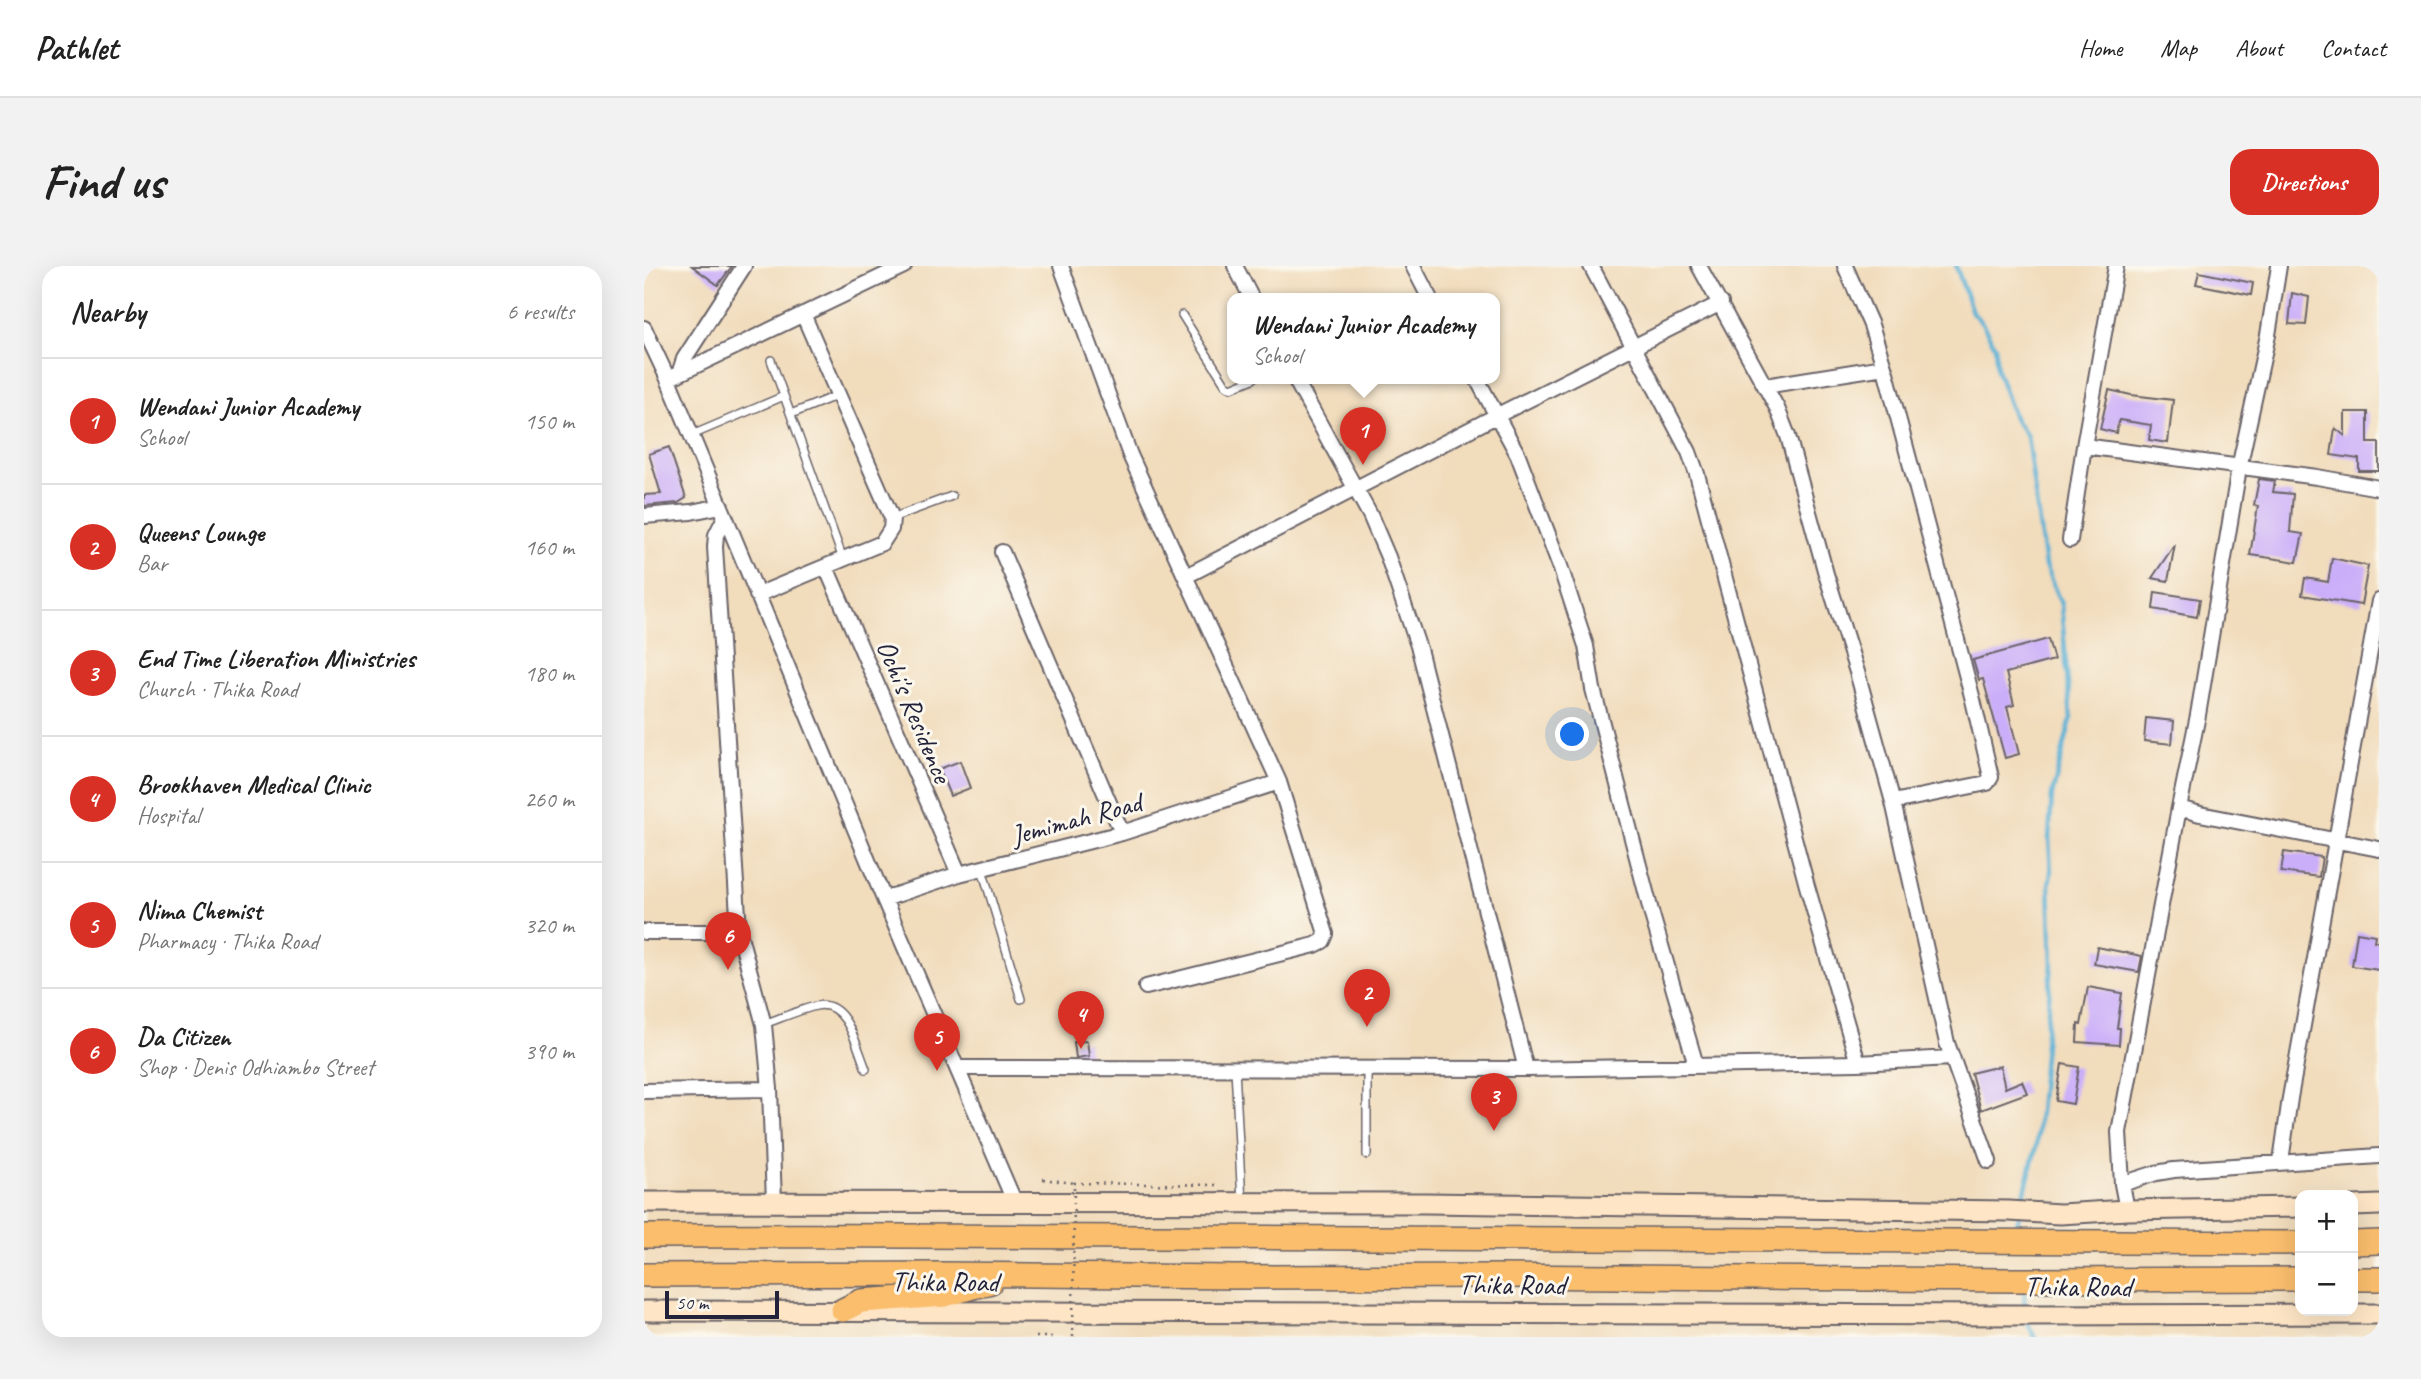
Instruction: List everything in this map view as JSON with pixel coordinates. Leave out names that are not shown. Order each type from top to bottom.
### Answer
[{"type":"highway","name":"Thika Road","points":[[644,1236],[1783,1238],[2008,1243],[2295,1243]]},
{"type":"highway","points":[[2358,1242],[2379,1242]]},
{"type":"highway","name":"Thika Road","points":[[644,1275],[2295,1279]]},
{"type":"highway","points":[[843,1310],[861,1301],[945,1295],[1018,1275]]},
{"type":"highway","points":[[2358,1279],[2379,1279]]},
{"type":"main road","points":[[644,1202],[1479,1203],[2060,1214],[2295,1207]]},
{"type":"main road","points":[[2358,1206],[2379,1205]]},
{"type":"main road","name":"Thika Road","points":[[644,1311],[2379,1314]]},
{"type":"street","points":[[674,377],[744,266]]},
{"type":"street","points":[[674,377],[904,266]]},
{"type":"street","points":[[1234,266],[1249,293]]},
{"type":"street","points":[[1413,266],[1427,293]]},
{"type":"street","points":[[1591,266],[1636,347],[1689,452],[1697,474],[1807,886],[1858,1063]]},
{"type":"street","points":[[1699,266],[1777,408],[1788,436],[1893,802],[1951,1058],[1989,1161]]},
{"type":"street","points":[[1845,266],[1871,325],[1884,368],[1991,777],[1987,783],[1893,802]]},
{"type":"street","points":[[2070,540],[2116,266]]},
{"type":"street","points":[[2127,1210],[2122,1184],[2119,1132],[2179,808],[2199,715],[2239,468],[2268,335],[2279,266]]},
{"type":"street","points":[[1065,268],[1130,455],[1279,782],[1326,934],[1323,941],[1315,945],[1146,986]]},
{"type":"street","points":[[1186,576],[1721,303]]},
{"type":"street","points":[[757,595],[882,543],[891,529],[892,518],[803,314]]},
{"type":"street","points":[[644,328],[674,377],[692,435],[757,595],[884,900],[959,1068],[1015,1203]]},
{"type":"street","points":[[1765,386],[1884,368]]},
{"type":"street","points":[[1298,384],[1370,515],[1388,558],[1419,649],[1526,1069]]},
{"type":"street","points":[[1480,384],[1518,455],[1542,514],[1586,646],[1593,689],[1652,915],[1696,1065]]},
{"type":"street","points":[[2084,446],[2317,477],[2379,488]]},
{"type":"street","points":[[644,516],[723,511]]},
{"type":"street","points":[[723,511],[715,547],[739,933],[764,1025],[770,1089],[774,1203]]},
{"type":"street","points":[[1002,552],[1122,833]]},
{"type":"street","name":"Ochi's Residence","points":[[826,567],[959,874]]},
{"type":"street","points":[[2281,1161],[2379,601]]},
{"type":"street","name":"Jemimah Road","points":[[884,900],[959,874],[1122,833],[1279,782]]},
{"type":"street","points":[[2179,808],[2379,849]]},
{"type":"street","points":[[644,932],[739,933]]},
{"type":"street","points":[[959,1068],[1526,1069],[1858,1063],[1951,1058]]},
{"type":"street","points":[[644,1091],[770,1089]]},
{"type":"street","points":[[2122,1184],[2156,1172],[2174,1170],[2379,1156]]},
{"type":"lane","points":[[1182,315],[1226,385],[1231,388],[1241,384]]},
{"type":"lane","points":[[771,360],[843,559]]},
{"type":"lane","points":[[791,414],[839,395]]},
{"type":"lane","points":[[692,435],[785,396]]},
{"type":"lane","points":[[892,518],[952,496]]},
{"type":"lane","points":[[982,868],[1021,999]]},
{"type":"lane","points":[[764,1025],[816,1006],[826,1005],[844,1017],[866,1069]]},
{"type":"lane","points":[[1234,1068],[1242,1203]]},
{"type":"lane","points":[[1367,1068],[1367,1155]]},
{"type":"path","points":[[1043,1179],[1074,1183],[1217,1185]]},
{"type":"path","points":[[1073,1337],[1074,1183]]},
{"type":"path","points":[[1037,1337],[1055,1337]]},
{"type":"building","points":[[692,266],[732,266],[718,285]]},
{"type":"building","points":[[2199,272],[2253,283],[2251,295],[2196,284]]},
{"type":"building","points":[[2292,293],[2309,297],[2306,325],[2289,324]]},
{"type":"building","points":[[2109,390],[2173,400],[2168,443],[2149,440],[2151,425],[2119,420],[2116,433],[2100,429]]},
{"type":"building","points":[[2345,412],[2368,412],[2368,443],[2379,443],[2379,471],[2359,471],[2359,459],[2331,455],[2335,428],[2345,436]]},
{"type":"building","points":[[669,447],[686,498],[678,503],[644,506],[644,495],[661,494],[649,454]]},
{"type":"building","points":[[2259,479],[2275,481],[2273,492],[2293,494],[2290,532],[2303,534],[2297,562],[2250,555],[2258,506],[2254,505]]},
{"type":"building","points":[[2175,544],[2168,581],[2152,578]]},
{"type":"building","points":[[2332,558],[2368,566],[2361,605],[2302,595],[2305,578],[2328,582]]},
{"type":"building","points":[[2155,592],[2200,599],[2197,617],[2153,609]]},
{"type":"building","points":[[2048,639],[2054,660],[2006,673],[2014,705],[2007,707],[2019,754],[2005,758],[1983,679],[1979,680],[1973,660]]},
{"type":"building","points":[[2146,718],[2174,721],[2172,744],[2144,741]]},
{"type":"building","points":[[960,761],[970,788],[950,796],[939,769]]},
{"type":"building","points":[[2284,852],[2322,857],[2319,877],[2281,872]]},
{"type":"building","points":[[2357,932],[2375,935],[2374,941],[2379,942],[2379,970],[2352,966]]},
{"type":"building","points":[[2097,947],[2142,956],[2139,972],[2094,964]]},
{"type":"building","points":[[2088,987],[2122,993],[2117,1028],[2120,1028],[2119,1045],[2077,1042],[2078,1024],[2081,1025]]},
{"type":"building","points":[[1087,1041],[1089,1056],[1076,1058],[1074,1042]]},
{"type":"building","points":[[2062,1064],[2079,1067],[2073,1104],[2056,1101]]},
{"type":"building","points":[[2000,1066],[2005,1088],[2022,1081],[2027,1093],[1981,1110],[1971,1073]]},
{"type":"waterway","points":[[1956,266],[1972,312],[1982,323],[1995,346],[1997,370],[2015,420],[2027,436],[2045,566],[2061,604],[2071,719],[2052,795],[2049,838],[2052,964],[2036,1146],[2021,1208]]},
{"type":"waterway","points":[[2015,1232],[2019,1216]]},
{"type":"waterway","points":[[2024,1292],[2025,1311]]},
{"type":"waterway","points":[[2027,1322],[2035,1337]]},
{"type":"place","name":"Wendani Junior Academy","points":[[1363,465]]},
{"type":"place","name":"Da Citizen","points":[[728,970]]},
{"type":"place","name":"Queens Lounge","points":[[1367,1027]]},
{"type":"place","name":"Brookhaven Medical Clinic","points":[[1081,1049]]},
{"type":"place","name":"Nima Chemist","points":[[937,1071]]},
{"type":"place","name":"End Time Liberation Ministries","points":[[1494,1131]]}]
